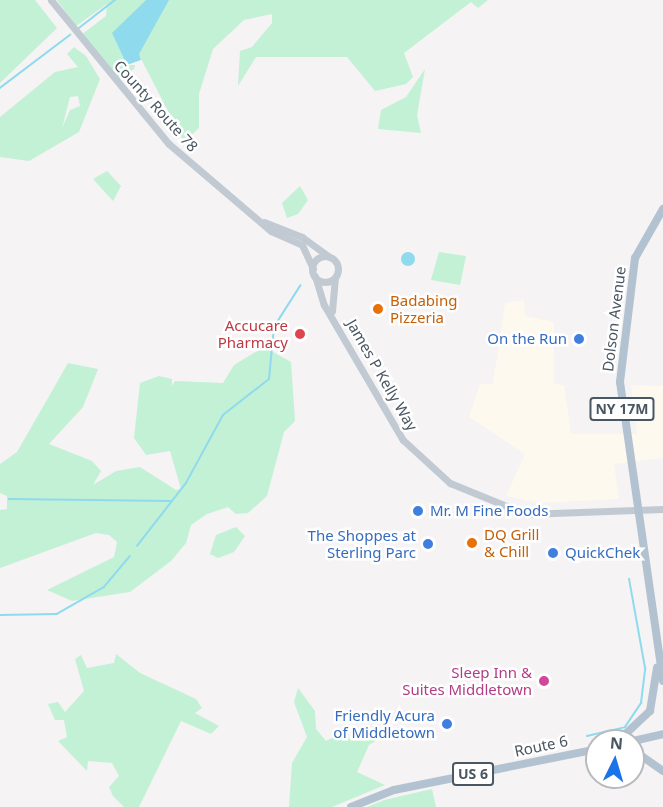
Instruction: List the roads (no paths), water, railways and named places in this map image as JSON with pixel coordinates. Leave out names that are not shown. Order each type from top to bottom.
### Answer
[{"type":"main road","name":"Dolson Avenue","points":[[639,511],[622,406],[621,356],[635,258],[663,209]]},
{"type":"main road","name":"NY 17M","points":[[639,511],[663,681]]},
{"type":"main road","points":[[635,729],[642,724],[653,703],[658,643]]},
{"type":"main road","points":[[645,738],[663,734]]},
{"type":"main road","name":"Route 6","points":[[351,807],[394,790],[585,751]]},
{"type":"main road","points":[[645,758],[663,771]]},
{"type":"street","name":"County Route 78","points":[[51,0],[149,123],[254,217],[302,245],[314,273]]},
{"type":"street","name":"County Route 78","points":[[254,217],[302,237],[330,257]]},
{"type":"street","points":[[330,257],[338,265],[335,277],[325,282],[314,273],[318,259],[330,257]]},
{"type":"street","name":"James P Kelly Way","points":[[314,273],[334,317],[403,440],[450,483],[526,514],[663,509]]},
{"type":"street","name":"James P Kelly Way","points":[[334,317],[329,298],[335,277]]},
{"type":"water","points":[[146,0],[169,0],[139,54],[141,60],[127,65],[112,33]]},
{"type":"water","points":[[408,252],[413,254],[415,259],[413,264],[408,266],[403,264],[401,259],[403,254]]},
{"type":"waterway","points":[[79,28],[115,0]]},
{"type":"waterway","points":[[0,88],[70,35]]},
{"type":"waterway","points":[[137,546],[186,483],[223,415],[269,379],[274,327],[300,286]]},
{"type":"waterway","points":[[9,499],[170,501]]},
{"type":"waterway","points":[[0,615],[57,614],[104,587],[130,556]]},
{"type":"waterway","points":[[617,729],[625,727],[641,703],[645,668],[629,579]]},
{"type":"place","name":"Badabing Pizzeria","points":[[378,309]]},
{"type":"place","name":"Accucare Pharmacy","points":[[300,334]]},
{"type":"place","name":"On the Run","points":[[579,339]]},
{"type":"place","name":"Mr. M Fine Foods","points":[[418,511]]},
{"type":"place","name":"DQ Grill & Chill","points":[[472,543]]},
{"type":"place","name":"The Shoppes at Sterling Parc","points":[[428,544]]},
{"type":"place","name":"QuickChek","points":[[553,553]]},
{"type":"place","name":"Sleep Inn & Suites Middletown","points":[[544,681]]},
{"type":"place","name":"Friendly Acura of Middletown","points":[[447,724]]}]
